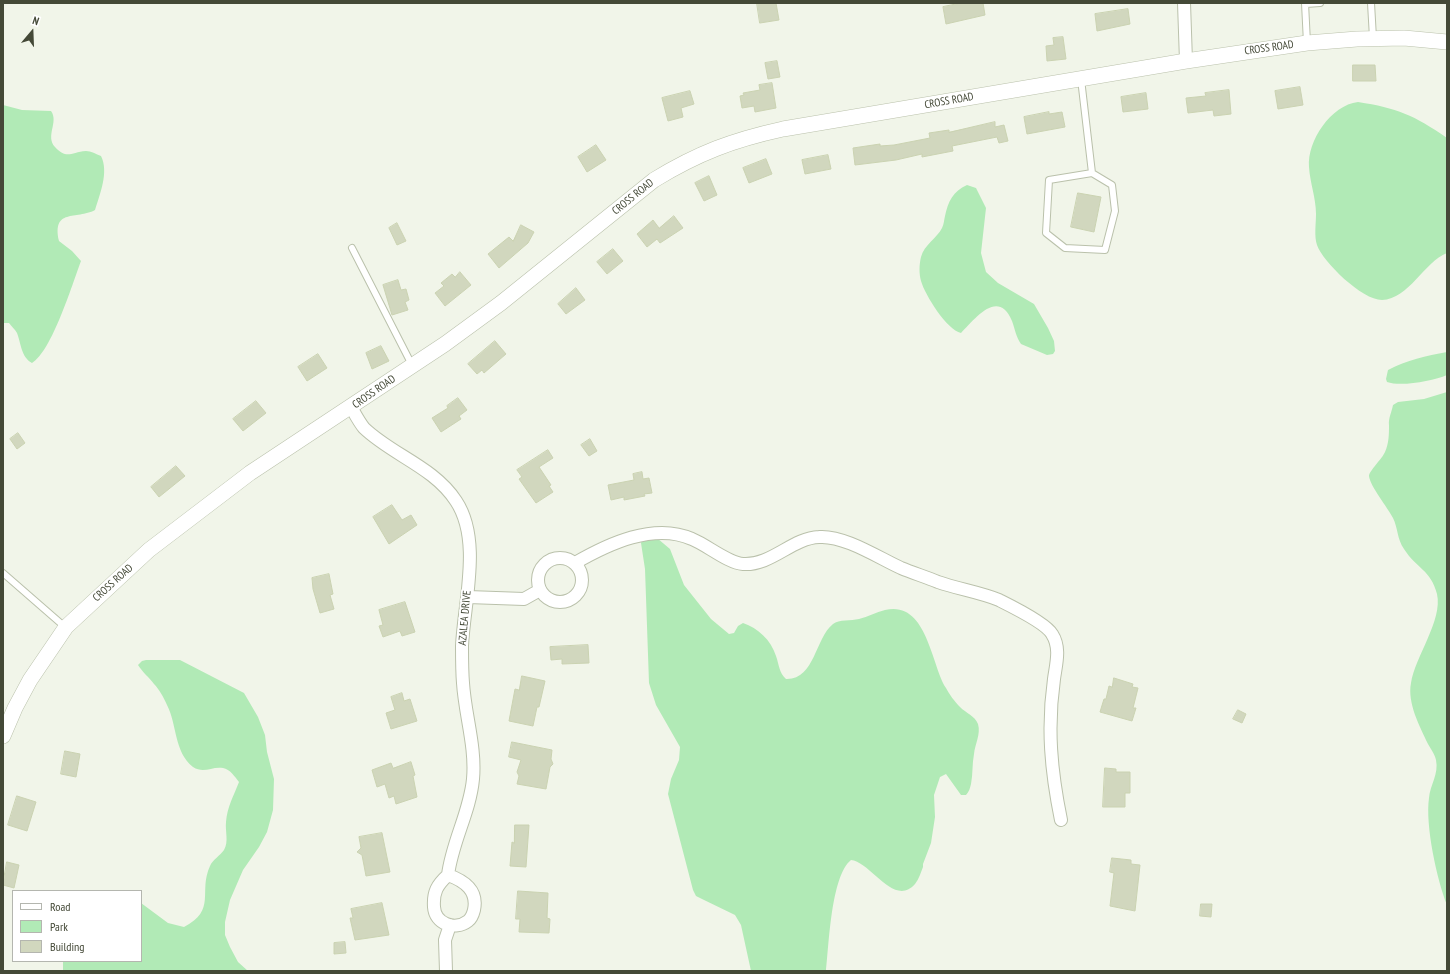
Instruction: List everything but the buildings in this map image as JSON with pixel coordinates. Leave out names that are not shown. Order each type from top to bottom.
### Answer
[{"type":"street","points":[[1184,3],[1186,61]]},
{"type":"street","name":"CROSS ROAD","points":[[3,736],[14,708],[30,680],[66,627],[149,550],[250,473],[445,344],[501,304],[654,180],[709,150],[743,138],[783,129],[1186,61],[1307,43],[1374,38],[1404,38],[1447,42]]},
{"type":"street","name":"AZALEA DRIVE","points":[[351,407],[363,427],[386,446],[442,482],[456,501],[467,526],[469,556],[468,597],[462,646],[463,684],[472,750],[473,778],[470,796],[450,857],[448,876]]},
{"type":"street","points":[[575,563],[600,549],[632,538],[660,532],[692,538],[733,561],[743,564],[762,560],[806,539],[821,536],[860,547],[902,568],[933,580],[982,594],[1000,601],[1031,618],[1052,632],[1058,645],[1050,705],[1049,746],[1061,820]]},
{"type":"street","points":[[562,557],[575,563],[582,576],[579,591],[574,597],[560,602],[552,600],[540,590],[537,577],[543,564],[549,560],[562,557]]},
{"type":"street","points":[[468,597],[524,599],[540,590]]},
{"type":"street","points":[[448,876],[460,879],[470,888],[474,895],[475,903],[473,915],[469,920],[461,925],[450,925],[438,919],[434,911],[433,902],[437,885],[448,876]]},
{"type":"street","points":[[446,971],[445,940],[450,925]]},
{"type":"lane","points":[[1307,43],[1305,4],[1320,3]]},
{"type":"lane","points":[[1371,3],[1374,38]]},
{"type":"lane","points":[[1081,79],[1092,173]]},
{"type":"lane","points":[[1092,173],[1112,185],[1115,211],[1105,250],[1065,248],[1046,233],[1049,180],[1092,173]]},
{"type":"lane","points":[[352,248],[378,296],[412,365]]},
{"type":"lane","points":[[3,573],[66,627]]},
{"type":"green space","points":[[1358,102],[1395,110],[1415,118],[1447,138],[1447,253],[1431,264],[1400,294],[1392,298],[1382,300],[1364,294],[1344,279],[1327,261],[1317,245],[1316,238],[1316,208],[1309,167],[1309,157],[1312,146],[1323,126],[1330,117],[1348,105]]},
{"type":"green space","points":[[3,105],[22,110],[51,111],[54,120],[51,138],[55,147],[59,151],[66,154],[86,151],[101,156],[104,169],[103,183],[95,210],[88,213],[67,217],[62,219],[59,224],[59,241],[72,251],[81,261],[54,332],[47,345],[32,363],[23,354],[15,330],[9,323],[3,323]]},
{"type":"green space","points":[[967,185],[976,188],[986,208],[981,253],[986,272],[998,283],[1034,304],[1054,341],[1055,351],[1053,354],[1047,355],[1021,344],[1012,321],[1006,311],[1000,307],[986,309],[961,333],[949,326],[927,295],[920,275],[921,257],[928,245],[942,228],[948,206],[952,198],[958,190]]},
{"type":"green space","points":[[1447,352],[1447,375],[1417,383],[1400,384],[1387,382],[1386,379],[1388,370],[1409,361]]},
{"type":"green space","points":[[1447,392],[1447,905],[1439,882],[1430,837],[1428,809],[1430,793],[1437,765],[1434,754],[1415,715],[1410,691],[1414,673],[1436,615],[1438,604],[1437,594],[1427,574],[1409,555],[1402,545],[1393,518],[1372,485],[1369,476],[1386,449],[1389,420],[1393,405],[1398,402],[1424,399]]},
{"type":"green space","points":[[644,533],[651,533],[670,549],[684,585],[711,619],[729,634],[734,633],[738,626],[743,623],[759,631],[763,635],[774,650],[781,671],[786,679],[796,677],[803,673],[809,666],[827,630],[836,622],[859,619],[885,610],[899,609],[910,615],[919,624],[926,636],[941,677],[952,698],[962,709],[977,721],[979,728],[973,762],[972,780],[968,793],[966,795],[961,795],[946,774],[940,777],[934,795],[935,817],[931,843],[921,873],[915,884],[907,890],[899,891],[883,882],[859,863],[851,860],[844,868],[839,880],[832,912],[826,971],[751,971],[741,925],[735,915],[696,896],[693,890],[668,794],[671,779],[679,760],[680,747],[656,705],[649,683],[645,569],[641,543]]},
{"type":"green space","points":[[180,660],[244,693],[258,717],[265,735],[267,752],[274,779],[273,810],[267,832],[259,847],[243,870],[230,900],[225,922],[225,935],[230,947],[238,962],[248,971],[63,971],[63,962],[142,962],[142,904],[168,923],[184,927],[194,921],[204,907],[207,875],[210,866],[224,850],[227,840],[226,825],[228,811],[239,782],[226,769],[219,768],[201,770],[193,767],[187,761],[179,746],[170,713],[164,699],[158,688],[138,665],[142,661]]}]
